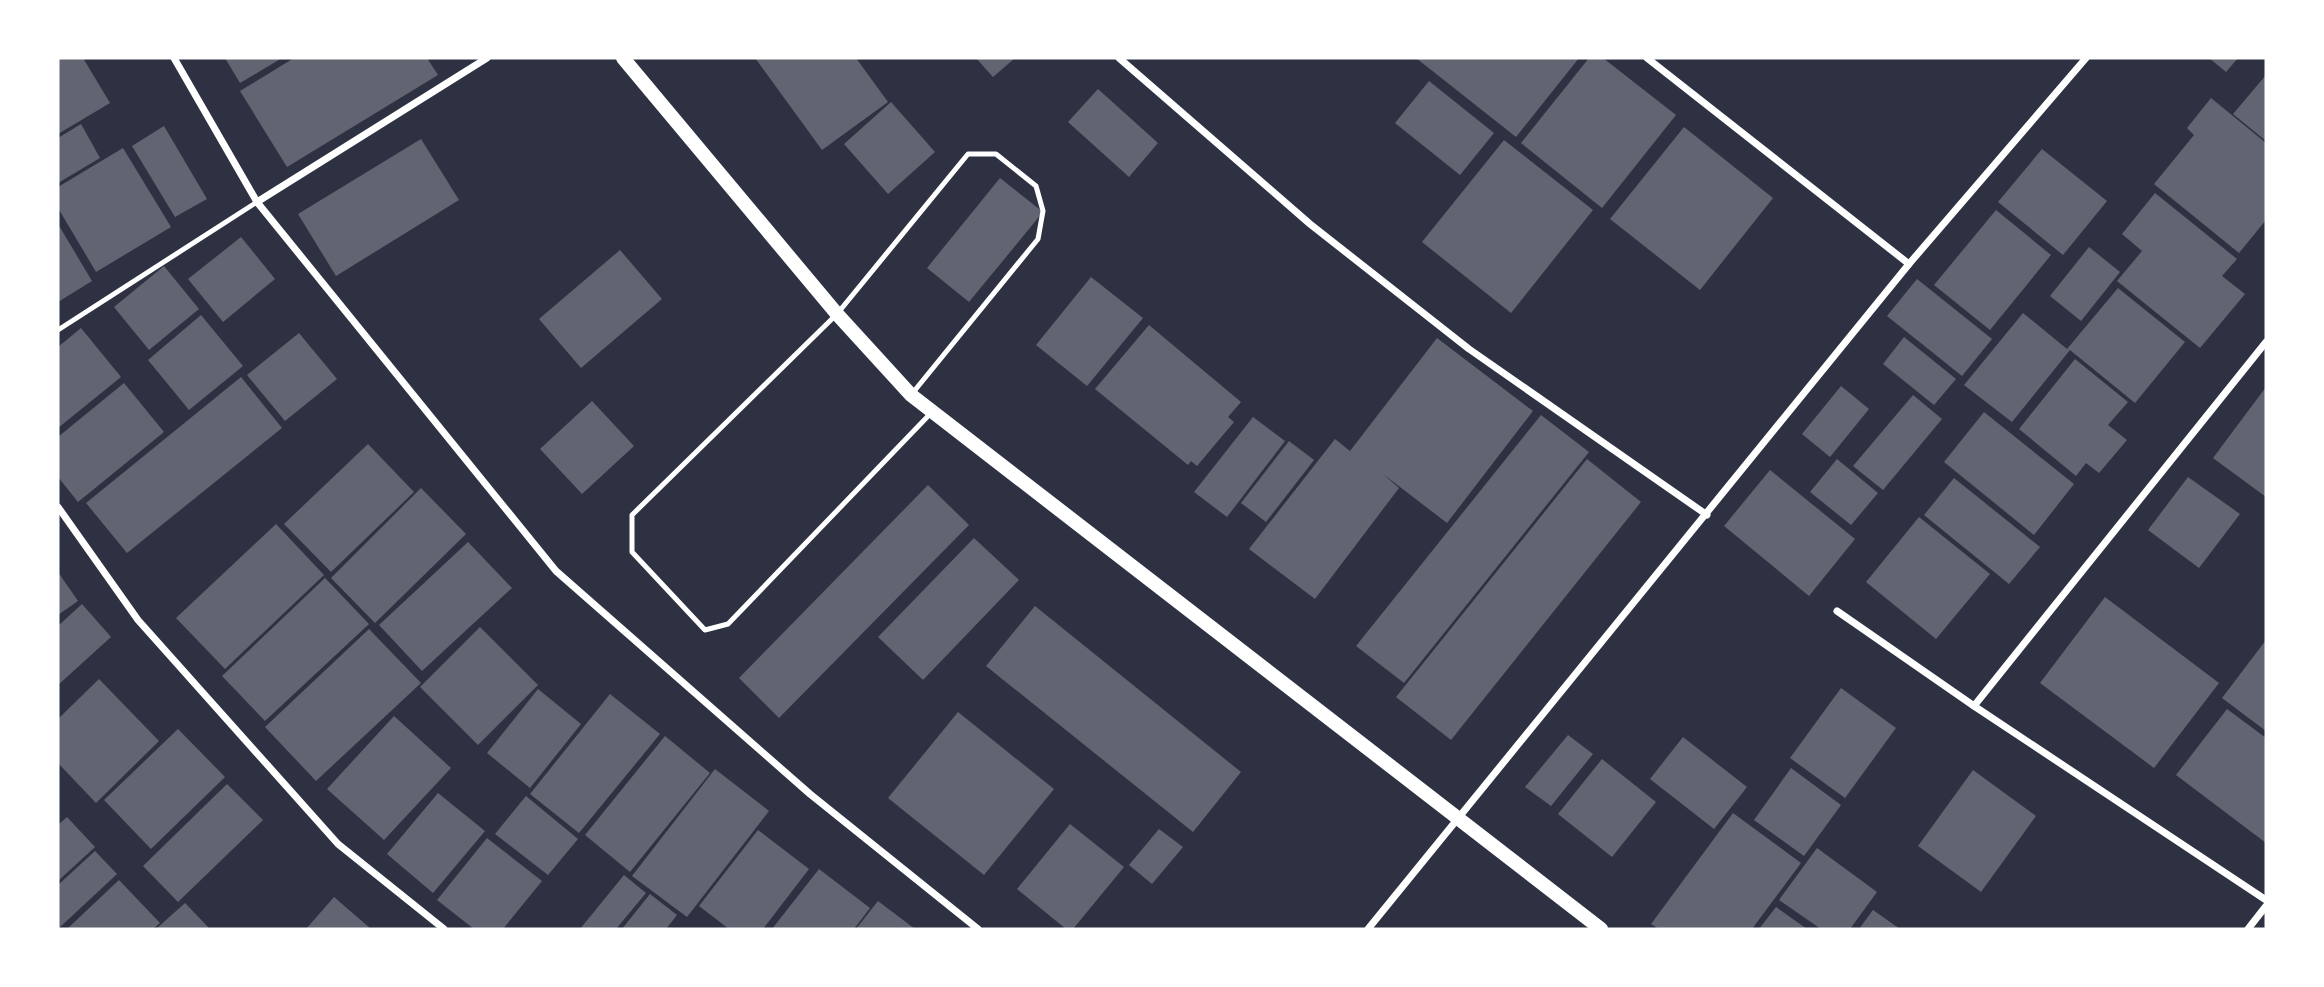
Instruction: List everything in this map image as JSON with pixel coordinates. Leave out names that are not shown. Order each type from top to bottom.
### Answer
[{"type":"main road","points":[[623,58],[837,314],[911,395],[1601,929]]},
{"type":"street","points":[[174,58],[257,202],[556,571],[810,794],[978,929]]},
{"type":"street","points":[[257,202],[487,58]]},
{"type":"street","points":[[1119,58],[1310,224],[1469,349],[1707,514]]},
{"type":"street","points":[[1647,58],[1909,264]]},
{"type":"street","points":[[1368,929],[1909,264],[2085,58]]},
{"type":"street","points":[[1974,706],[2266,342]]},
{"type":"street","points":[[58,508],[138,620],[338,844],[444,929]]},
{"type":"street","points":[[1837,611],[1974,706],[2266,900]]},
{"type":"street","points":[[2248,929],[2266,906]]},
{"type":"lane","points":[[911,395],[1038,239],[1043,211],[1036,186],[996,154],[968,155],[837,314],[632,515],[632,552],[705,629],[728,624],[932,412]]},
{"type":"lane","points":[[58,330],[257,202]]},
{"type":"building","points":[[58,58],[83,58],[110,103],[58,134]]},
{"type":"building","points":[[225,58],[282,58],[240,83]]},
{"type":"building","points":[[294,58],[427,58],[438,75],[287,167],[240,91]]},
{"type":"building","points":[[755,58],[856,58],[888,102],[822,150]]},
{"type":"building","points":[[976,58],[1015,58],[993,77]]},
{"type":"building","points":[[1416,58],[1579,58],[1516,137]]},
{"type":"building","points":[[1589,58],[1603,58],[1676,115],[1602,208],[1521,143]]},
{"type":"building","points":[[2209,58],[2238,58],[2226,72]]},
{"type":"building","points":[[2266,75],[2266,141],[2233,114]]},
{"type":"building","points":[[1429,81],[1494,133],[1460,175],[1395,123]]},
{"type":"building","points":[[1098,89],[1158,143],[1129,177],[1068,122]]},
{"type":"building","points":[[2211,98],[2266,143],[2266,220],[2239,253],[2154,184],[2194,135],[2187,128]]},
{"type":"building","points":[[891,102],[935,152],[888,194],[844,144]]},
{"type":"building","points":[[81,124],[100,158],[58,183],[58,138]]},
{"type":"building","points":[[164,126],[207,199],[175,217],[132,146]]},
{"type":"building","points":[[1684,127],[1773,198],[1700,290],[1610,219]]},
{"type":"building","points":[[421,139],[459,200],[336,276],[298,214]]},
{"type":"building","points":[[1504,140],[1593,210],[1511,313],[1422,242]]},
{"type":"building","points":[[123,148],[171,227],[96,272],[58,208],[58,187]]},
{"type":"building","points":[[2042,149],[2107,201],[2063,255],[1998,202]]},
{"type":"building","points":[[1000,178],[1043,212],[969,302],[927,268]]},
{"type":"building","points":[[2155,193],[2237,259],[2222,276],[2245,294],[2200,348],[2117,281],[2142,251],[2122,234]]},
{"type":"building","points":[[1996,210],[2051,255],[1990,330],[1934,285]]},
{"type":"building","points":[[58,224],[92,281],[58,302]]},
{"type":"building","points":[[241,237],[275,279],[223,322],[188,279]]},
{"type":"building","points":[[2089,247],[2120,272],[2081,321],[2050,296]]},
{"type":"building","points":[[620,250],[662,299],[581,368],[539,319]]},
{"type":"building","points":[[164,266],[199,309],[149,350],[114,307]]},
{"type":"building","points":[[1091,277],[1143,318],[1087,386],[1036,345]]},
{"type":"building","points":[[1917,279],[1992,339],[1962,376],[1887,316]]},
{"type":"building","points":[[2118,288],[2185,342],[2135,403],[2070,350],[2012,422],[1964,385],[2023,313],[2067,349]]},
{"type":"building","points":[[201,315],[243,366],[189,410],[148,360]]},
{"type":"building","points":[[1149,325],[1241,402],[1228,417],[1234,422],[1197,466],[1191,461],[1188,465],[1095,389]]},
{"type":"building","points":[[81,328],[121,377],[58,428],[58,347]]},
{"type":"building","points":[[299,333],[337,379],[285,421],[247,375]]},
{"type":"building","points":[[1904,337],[1956,379],[1934,405],[1883,364]]},
{"type":"building","points":[[1437,338],[1533,411],[1447,523],[1383,474],[1399,488],[1315,599],[1249,549],[1335,439],[1350,451]]},
{"type":"building","points":[[2075,359],[2128,402],[2108,425],[2127,440],[2099,473],[2086,463],[2076,476],[2019,429]]},
{"type":"building","points":[[241,377],[282,428],[127,553],[86,503]]},
{"type":"building","points":[[124,383],[164,432],[78,502],[58,477],[58,437]]},
{"type":"building","points":[[1841,386],[1869,409],[1830,457],[1802,434]]},
{"type":"building","points":[[2266,387],[2266,497],[2213,458]]},
{"type":"building","points":[[1913,395],[1942,419],[1883,490],[1853,466]]},
{"type":"building","points":[[592,401],[634,446],[582,494],[540,449]]},
{"type":"building","points":[[1984,412],[2074,484],[2034,535],[1944,462]]},
{"type":"building","points":[[1541,415],[1589,452],[1404,683],[1356,646]]},
{"type":"building","points":[[1253,417],[1285,441],[1227,517],[1194,492]]},
{"type":"building","points":[[1289,441],[1314,460],[1266,522],[1241,503]]},
{"type":"building","points":[[368,444],[414,492],[331,572],[284,524]]},
{"type":"building","points":[[1587,459],[1641,502],[1451,740],[1396,697]]},
{"type":"building","points":[[1837,459],[1878,493],[1851,525],[1810,492]]},
{"type":"building","points":[[1770,470],[1855,539],[1809,596],[1724,526]]},
{"type":"building","points":[[2188,477],[2240,514],[2199,568],[2148,530]]},
{"type":"building","points":[[1954,478],[2040,547],[2009,584],[1924,515]]},
{"type":"building","points":[[928,485],[969,525],[779,718],[739,678]]},
{"type":"building","points":[[421,488],[466,534],[375,623],[331,578]]},
{"type":"building","points":[[1919,517],[1990,574],[1936,639],[1866,582]]},
{"type":"building","points":[[276,524],[324,575],[225,669],[176,618]]},
{"type":"building","points":[[974,538],[1019,580],[923,680],[878,637]]},
{"type":"building","points":[[468,542],[512,588],[422,671],[379,625]]},
{"type":"building","points":[[58,572],[78,601],[58,615]]},
{"type":"building","points":[[325,578],[369,624],[265,721],[222,676]]},
{"type":"building","points":[[2105,597],[2219,683],[2154,768],[2040,683]]},
{"type":"building","points":[[82,604],[111,637],[58,685],[58,626]]},
{"type":"building","points":[[1035,606],[1241,772],[1193,832],[986,666]]},
{"type":"building","points":[[480,627],[538,685],[478,745],[420,687]]},
{"type":"building","points":[[369,629],[421,683],[316,781],[265,727]]},
{"type":"building","points":[[2266,640],[2266,731],[2222,698]]},
{"type":"building","points":[[99,679],[159,741],[96,803],[58,763],[58,719]]},
{"type":"building","points":[[1841,688],[1896,728],[1845,798],[1790,758]]},
{"type":"building","points":[[538,689],[581,724],[530,788],[487,753]]},
{"type":"building","points":[[610,694],[660,734],[579,833],[530,794]]},
{"type":"building","points":[[2227,709],[2266,738],[2266,843],[2176,775]]},
{"type":"building","points":[[958,712],[1054,789],[984,875],[888,798]]},
{"type":"building","points":[[394,716],[451,768],[384,840],[327,789]]},
{"type":"building","points":[[178,729],[225,777],[151,849],[104,800]]},
{"type":"building","points":[[1568,735],[1593,754],[1551,806],[1525,787]]},
{"type":"building","points":[[665,736],[710,773],[630,872],[585,835]]},
{"type":"building","points":[[1683,737],[1747,787],[1714,829],[1650,779]]},
{"type":"building","points":[[1602,759],[1656,802],[1612,857],[1558,814]]},
{"type":"building","points":[[1791,768],[1841,805],[1804,856],[1754,820]]},
{"type":"building","points":[[715,769],[769,811],[687,917],[632,876]]},
{"type":"building","points":[[1973,770],[2036,816],[1981,892],[1918,846]]},
{"type":"building","points":[[227,784],[263,820],[178,902],[143,866]]},
{"type":"building","points":[[438,793],[485,831],[433,893],[387,854]]},
{"type":"building","points":[[526,796],[578,839],[548,875],[495,834]]},
{"type":"building","points":[[1733,813],[1801,863],[1752,929],[1659,929],[1651,924]]},
{"type":"building","points":[[67,817],[95,847],[58,881],[58,825]]},
{"type":"building","points":[[1070,824],[1124,867],[1073,929],[1066,929],[1017,889]]},
{"type":"building","points":[[1159,829],[1183,847],[1152,884],[1129,865]]},
{"type":"building","points":[[758,830],[809,869],[763,929],[729,929],[699,906]]},
{"type":"building","points":[[487,838],[542,881],[503,929],[474,929],[437,900]]},
{"type":"building","points":[[1817,848],[1877,892],[1850,929],[1821,929],[1779,900]]},
{"type":"building","points":[[95,851],[117,874],[58,929],[58,885]]},
{"type":"building","points":[[819,869],[870,908],[854,929],[772,929]]},
{"type":"building","points":[[624,875],[646,893],[616,929],[580,929]]},
{"type":"building","points":[[119,880],[160,923],[153,929],[67,929]]},
{"type":"building","points":[[650,894],[677,915],[666,929],[622,929]]},
{"type":"building","points":[[334,897],[371,929],[306,929]]},
{"type":"building","points":[[878,901],[915,929],[856,929]]},
{"type":"building","points":[[185,903],[210,929],[156,929]]},
{"type":"building","points":[[1776,907],[1807,929],[1759,929]]},
{"type":"building","points":[[1873,910],[1900,929],[1859,929]]}]
